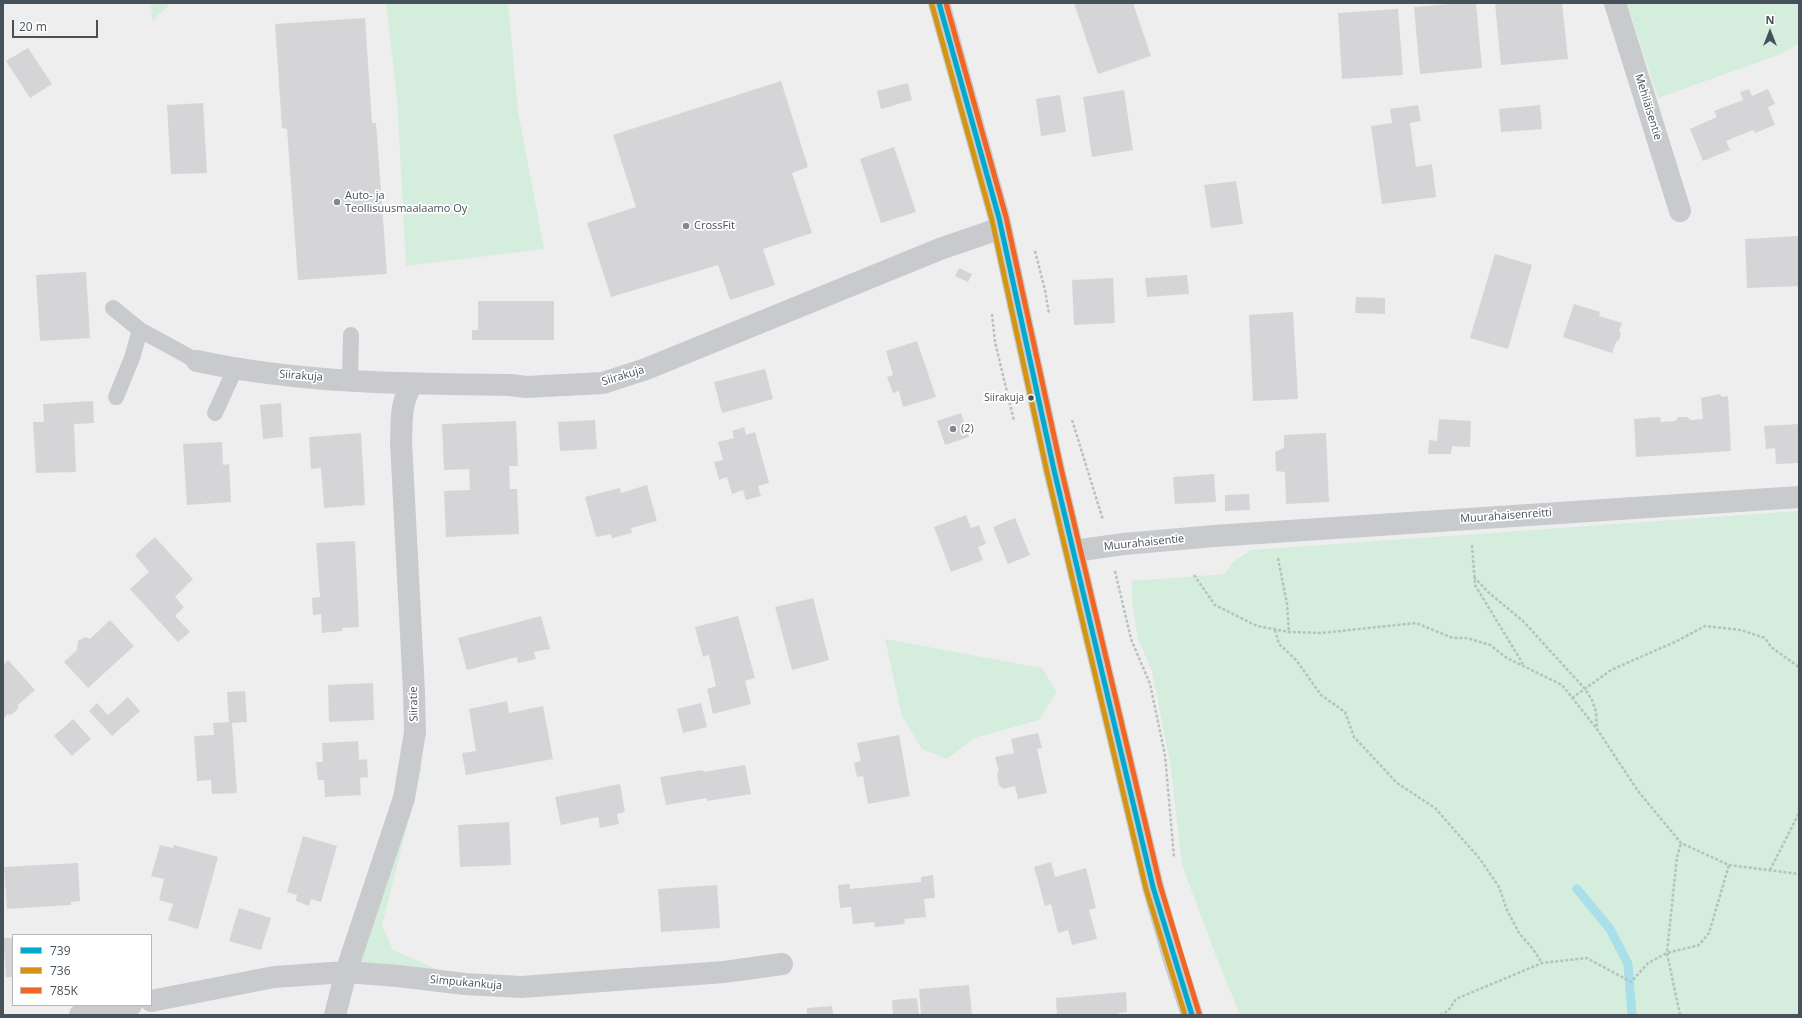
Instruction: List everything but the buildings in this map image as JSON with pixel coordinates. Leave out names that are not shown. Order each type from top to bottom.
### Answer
[{"type":"street","points":[[939,3],[1001,228],[1074,551],[1153,887],[1192,1015]]},
{"type":"street","name":"Mehiläisentie","points":[[1615,3],[1680,211]]},
{"type":"street","name":"Siirakuja","points":[[196,361],[235,369],[280,375],[412,384],[510,385],[526,387],[603,383],[646,369],[933,252],[1001,228]]},
{"type":"street","name":"Siiratie","points":[[335,1015],[346,972],[404,798],[413,749],[415,732],[414,692],[401,442],[402,407],[406,394],[412,384]]},
{"type":"street","name":"Muurahaisenreitti","points":[[1214,536],[1799,497]]},
{"type":"street","name":"Muurahaisentie","points":[[1074,551],[1124,544],[1214,536]]},
{"type":"street","name":"Simpukankuja","points":[[152,1001],[274,977],[346,972],[398,976],[465,984],[521,987],[724,972],[782,964]]},
{"type":"street","points":[[80,1015],[126,1006]]},
{"type":"lane","points":[[113,308],[140,330],[196,361]]},
{"type":"lane","points":[[116,397],[132,358],[140,330]]},
{"type":"lane","points":[[350,380],[351,335]]},
{"type":"lane","points":[[215,413],[235,369]]},
{"type":"path","points":[[991,311],[994,342],[1014,421]]},
{"type":"path","points":[[1466,519],[1474,558],[1475,585],[1523,665]]},
{"type":"path","points":[[1274,532],[1288,604],[1289,632]]},
{"type":"path","points":[[1116,568],[1115,573],[1131,638],[1150,684],[1166,755],[1175,863]]},
{"type":"path","points":[[1194,575],[1215,605],[1257,626],[1289,632],[1321,633],[1416,623],[1453,638],[1467,638],[1490,645],[1507,658],[1562,685],[1597,729],[1638,791],[1681,843],[1729,865],[1799,874]]},
{"type":"path","points":[[1474,577],[1488,592],[1523,621],[1585,689],[1592,700],[1596,712],[1597,729]]},
{"type":"path","points":[[1572,698],[1611,670],[1676,642],[1705,626],[1741,630],[1765,638],[1771,647],[1799,667]]},
{"type":"path","points":[[1274,630],[1279,644],[1296,660],[1321,695],[1345,712],[1354,737],[1397,783],[1434,808],[1480,859],[1499,887],[1507,910],[1519,933],[1533,949],[1542,963]]},
{"type":"path","points":[[1770,870],[1799,813]]},
{"type":"path","points":[[1680,1015],[1667,953],[1674,885],[1681,843]]},
{"type":"path","points":[[1440,1015],[1448,1011],[1456,999],[1542,963],[1587,958],[1630,982],[1648,963],[1667,953],[1699,945],[1709,933],[1729,865]]},
{"type":"green space","points":[[151,3],[171,3],[152,21]]},
{"type":"green space","points":[[386,3],[508,3],[518,111],[544,249],[406,266],[397,98]]},
{"type":"green space","points":[[1627,3],[1799,3],[1799,44],[1778,55],[1658,98]]},
{"type":"green space","points":[[1799,511],[1799,1015],[1240,1015],[1182,865],[1171,768],[1152,671],[1138,639],[1132,602],[1132,581],[1225,574],[1233,562],[1251,550]]},
{"type":"green space","points":[[885,639],[1042,668],[1057,692],[1039,720],[974,738],[947,759],[922,749],[902,716]]},
{"type":"green space","points":[[423,763],[382,925],[393,950],[446,973],[346,972],[404,798]]},
{"type":"waterway","points":[[1577,889],[1610,929],[1628,964],[1632,1015]]},
{"type":"transit line","name":"739","points":[[939,3],[999,218],[1054,470],[1153,887],[1192,1015]]},
{"type":"transit line","name":"785K","points":[[946,3],[1006,217],[1061,468],[1160,885],[1199,1013]]},
{"type":"transit line","name":"736","points":[[932,5],[992,220],[1047,472],[1146,889],[1185,1015]]},
{"type":"place","name":"Auto- ja Teollisuusmaalaamo Oy","points":[[337,202]]},
{"type":"place","name":"CrossFit","points":[[686,226]]},
{"type":"place","name":"Siirakuja","points":[[1031,398]]},
{"type":"place","name":"(2)","points":[[953,429]]}]
